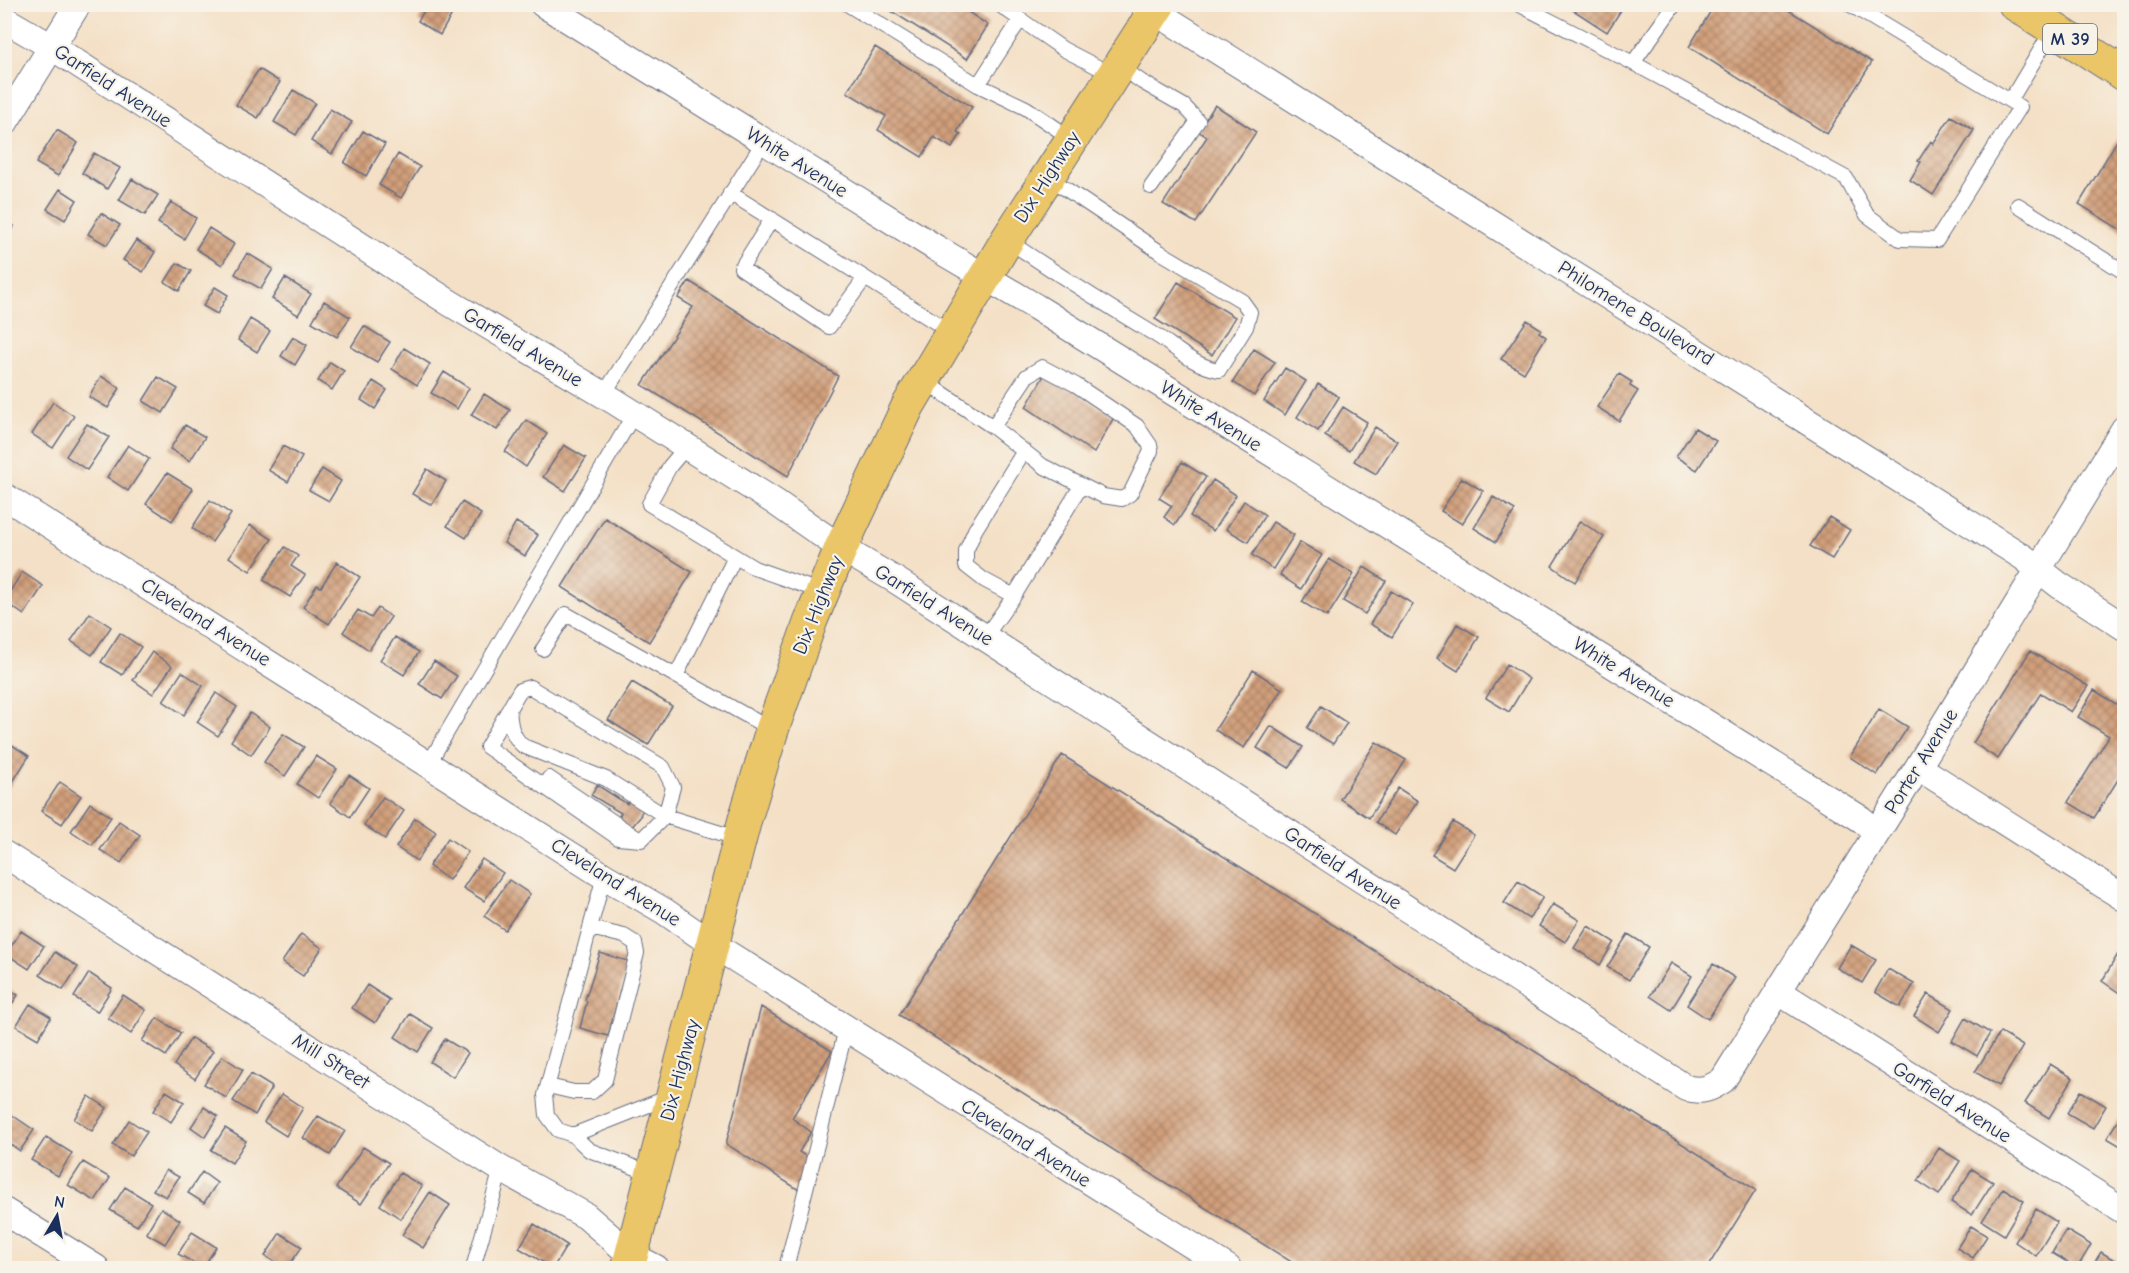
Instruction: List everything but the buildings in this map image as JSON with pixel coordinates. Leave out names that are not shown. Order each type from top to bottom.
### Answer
[{"type":"main road","name":"M 39","points":[[2015,4],[2124,74]]},
{"type":"main road","name":"Dix Highway","points":[[638,1264],[652,1174],[740,839],[772,730],[822,592],[908,406],[984,276],[1116,70],[1152,7]]},
{"type":"street","points":[[4,124],[78,4]]},
{"type":"street","name":"White Avenue","points":[[543,4],[1851,813],[1877,832]]},
{"type":"street","name":"Philomene Boulevard","points":[[1152,7],[2023,557],[2124,627]]},
{"type":"street","name":"Garfield Avenue","points":[[4,19],[52,46],[450,303],[604,394],[775,502],[841,548],[985,637],[1686,1088],[1697,1091],[1711,1088]]},
{"type":"street","name":"Porter Avenue","points":[[1711,1088],[1723,1080],[1779,992],[2124,429]]},
{"type":"street","name":"Cleveland Avenue","points":[[4,496],[1228,1269]]},
{"type":"street","points":[[1918,767],[2124,898]]},
{"type":"street","name":"Mill Street","points":[[4,854],[501,1169],[586,1216],[638,1264]]},
{"type":"street","name":"Garfield Avenue","points":[[1779,992],[2124,1211]]},
{"type":"street","points":[[4,1211],[96,1269]]},
{"type":"lane","points":[[847,4],[978,85],[1026,108],[1072,139]]},
{"type":"lane","points":[[998,4],[1064,50],[1142,82],[1184,106],[1198,121],[1151,187]]},
{"type":"lane","points":[[1518,4],[1846,178],[1867,215],[1900,239],[1937,240],[2020,108],[1849,4]]},
{"type":"lane","points":[[1633,63],[1675,4]]},
{"type":"lane","points":[[978,85],[1020,20]]},
{"type":"lane","points":[[2010,101],[2053,29]]},
{"type":"lane","points":[[604,394],[764,141]]},
{"type":"lane","points":[[1007,240],[1114,312],[1160,338],[1204,368],[1219,370],[1246,327],[1250,312],[1242,301],[1151,246],[1048,177]]},
{"type":"lane","points":[[730,193],[951,332]]},
{"type":"lane","points":[[2018,205],[2124,272]]},
{"type":"lane","points":[[771,219],[741,268],[829,327],[865,278]]},
{"type":"lane","points":[[923,380],[1057,474],[1103,496],[1122,499],[1130,494],[1151,451],[1137,426],[1076,385],[1042,368],[1027,376],[993,427]]},
{"type":"lane","points":[[429,763],[634,414]]},
{"type":"lane","points":[[686,447],[670,466],[649,504],[754,568],[822,592]]},
{"type":"lane","points":[[1014,596],[984,580],[966,566],[966,551],[975,530],[1024,451]]},
{"type":"lane","points":[[985,637],[1014,596],[1081,486]]},
{"type":"lane","points":[[676,676],[735,556]]},
{"type":"lane","points":[[543,649],[566,614],[772,730]]},
{"type":"lane","points":[[530,687],[663,767],[673,787],[665,816],[641,840],[618,837],[487,747],[509,706],[520,690],[530,687]]},
{"type":"lane","points":[[509,706],[510,724],[515,738],[523,746],[606,779],[665,816],[740,839]]},
{"type":"lane","points":[[604,876],[545,1095],[547,1115],[558,1130],[573,1135],[589,1150],[652,1174]]},
{"type":"lane","points":[[548,1086],[574,1092],[592,1092],[605,1080],[637,953],[635,943],[624,936],[590,928]]},
{"type":"lane","points":[[786,1269],[846,1029]]},
{"type":"lane","points":[[573,1135],[673,1096]]},
{"type":"lane","points":[[473,1269],[501,1169]]}]
